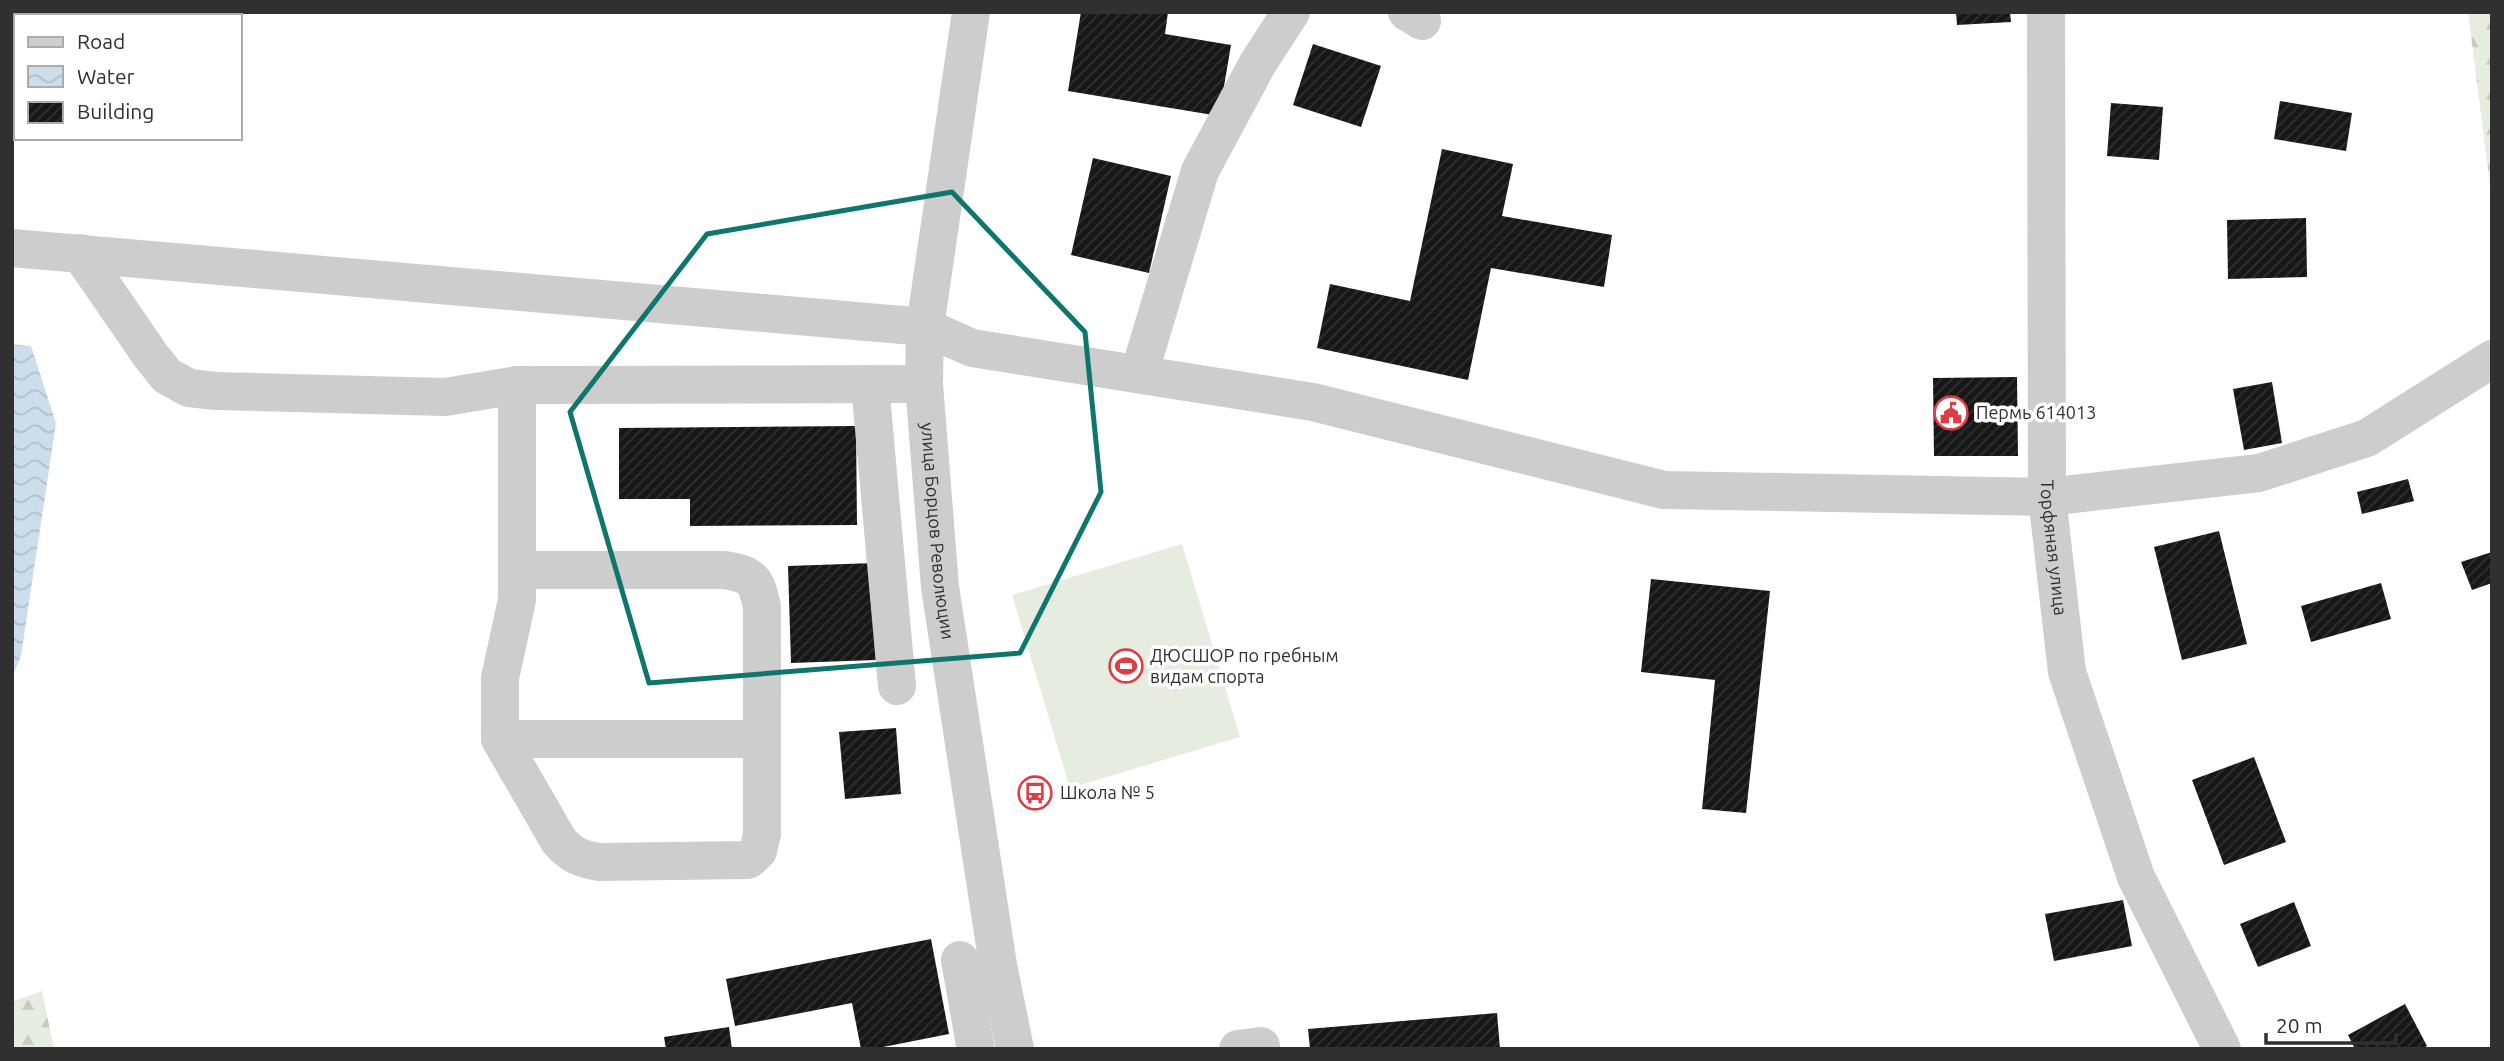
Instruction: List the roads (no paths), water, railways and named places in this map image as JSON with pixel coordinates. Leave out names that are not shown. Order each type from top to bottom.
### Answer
[{"type":"street","name":"улица Борцов Революции","points":[[971,12],[925,327],[923,384],[940,587],[998,965],[1015,1049]]},
{"type":"street","points":[[1139,374],[1200,171],[1258,63],[1291,12]]},
{"type":"street","name":"Торфяная улица","points":[[2046,12],[2047,497],[2067,672],[2136,877],[2222,1049]]},
{"type":"street","points":[[12,248],[925,327],[972,348],[1313,402],[1664,490],[2047,497],[2259,473],[2367,438],[2492,359]]},
{"type":"street","points":[[80,253],[167,376],[189,388],[446,397],[517,385],[923,384]]},
{"type":"street","points":[[870,384],[896,671],[951,656]]},
{"type":"street","points":[[517,385],[517,570],[517,600],[500,678],[500,739],[559,841],[569,853],[583,860],[748,860],[758,851],[762,834],[762,607],[757,585],[745,573],[725,570],[517,570]]},
{"type":"street","points":[[500,739],[762,738]]},
{"type":"street","points":[[960,960],[969,1048]]},
{"type":"water","points":[[12,344],[31,346],[56,423],[21,656],[12,678]]},
{"type":"place","name":"Пермь 614013","points":[[1951,413]]},
{"type":"place","name":"ДЮСШОР по гребным видам спорта","points":[[1126,666]]},
{"type":"place","name":"Школа № 5","points":[[1035,793]]}]
